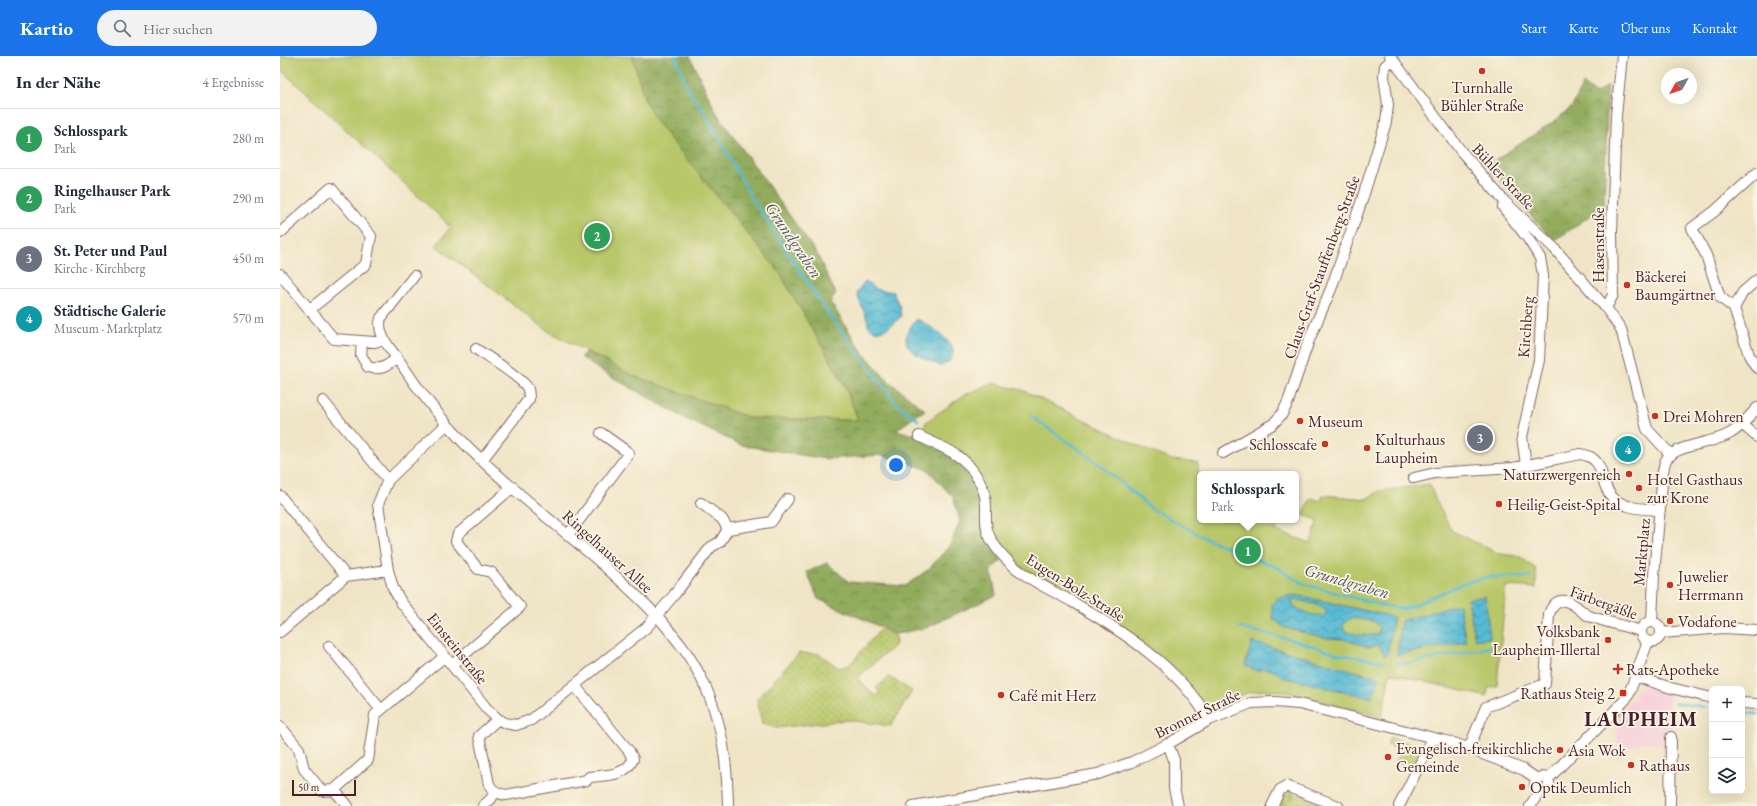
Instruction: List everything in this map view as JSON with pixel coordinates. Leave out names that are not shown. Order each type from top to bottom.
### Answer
[{"type":"street","name":"Hasenstraße","points":[[1606,308],[1613,295],[1612,232],[1619,57]]},
{"type":"street","name":"Bühler Straße","points":[[1391,58],[1461,151],[1505,202],[1554,248],[1606,308]]},
{"type":"street","name":"Claus-Graf-Stauffenberg-Straße","points":[[1223,453],[1273,424],[1282,414],[1288,402],[1310,340],[1331,289],[1362,200],[1386,122],[1388,105],[1384,76],[1385,66],[1391,58]]},
{"type":"street","points":[[1757,173],[1715,211],[1692,228],[1710,264],[1720,297],[1734,308],[1749,355],[1757,368]]},
{"type":"street","points":[[280,233],[331,188],[371,236],[366,264],[309,310]]},
{"type":"street","name":"Kirchberg","points":[[1505,202],[1503,207],[1508,216],[1529,240],[1540,258],[1543,275],[1539,360],[1522,437],[1526,464]]},
{"type":"street","points":[[280,274],[334,339],[362,342],[384,340]]},
{"type":"street","name":"Ringelhauser Allee","points":[[414,276],[381,318],[379,324],[384,340],[414,384],[447,424],[482,460],[568,535],[657,616],[692,662],[714,707],[727,763],[728,806]]},
{"type":"street","points":[[1734,308],[1743,292],[1757,280]]},
{"type":"street","points":[[1606,308],[1621,329],[1645,425],[1650,434],[1671,455],[1678,450],[1716,440],[1730,434],[1757,408]]},
{"type":"street","points":[[362,342],[361,355],[368,368],[377,370],[386,367],[397,358]]},
{"type":"street","points":[[476,349],[515,377],[526,386],[529,392],[528,399],[482,460]]},
{"type":"street","points":[[323,401],[388,480]]},
{"type":"street","name":"Einsteinstraße","points":[[447,424],[388,480],[378,504],[388,570],[393,588],[401,602],[498,719]]},
{"type":"street","points":[[1742,424],[1757,437]]},
{"type":"street","points":[[568,535],[629,453],[600,433]]},
{"type":"street","name":"Eugen-Bolz-Straße","points":[[919,436],[951,450],[963,459],[975,474],[982,487],[986,504],[988,532],[997,550],[1008,561],[1026,576],[1116,628],[1137,643],[1194,696],[1209,720]]},
{"type":"street","points":[[1414,478],[1435,473],[1513,468],[1526,464],[1580,454],[1589,455],[1595,459],[1598,464],[1608,490],[1614,498],[1622,503],[1640,509],[1660,510]]},
{"type":"street","name":"Marktplatz","points":[[1652,622],[1654,575],[1663,472],[1666,460],[1671,455]]},
{"type":"street","points":[[452,665],[520,607],[491,572],[478,569],[456,540],[458,534],[513,487]]},
{"type":"street","points":[[280,496],[346,576]]},
{"type":"street","points":[[575,686],[629,751],[632,759],[631,763],[618,774],[589,777],[587,780],[506,795],[495,791],[489,784],[479,736],[498,719],[505,724],[523,724],[531,720],[575,686],[646,627],[657,616],[711,547],[720,542],[728,530],[771,522],[788,499]]},
{"type":"street","points":[[701,503],[722,519],[728,530]]},
{"type":"street","points":[[280,632],[346,576],[388,570]]},
{"type":"street","name":"Färbergäßle","points":[[1469,748],[1486,707],[1545,684],[1549,614],[1554,605],[1559,602],[1569,602],[1577,605],[1590,616],[1641,631]]},
{"type":"street","points":[[1652,622],[1658,625],[1661,633],[1657,640],[1648,641],[1643,638],[1641,631],[1646,623],[1652,622]]},
{"type":"street","points":[[1661,633],[1724,628],[1757,630]]},
{"type":"street","points":[[1548,779],[1625,700],[1636,676],[1648,641]]},
{"type":"street","points":[[329,646],[381,710]]},
{"type":"street","points":[[280,726],[300,749],[304,769],[322,792],[334,790],[368,760],[375,715],[445,656]]},
{"type":"street","points":[[1636,676],[1672,688],[1709,697]]},
{"type":"street","name":"Bronner Straße","points":[[913,806],[1098,774],[1132,762],[1168,744],[1209,720],[1251,703],[1280,702],[1299,704],[1433,738],[1469,748],[1524,770],[1537,779]]},
{"type":"street","points":[[1745,703],[1757,704]]},
{"type":"street","points":[[1670,737],[1670,806]]},
{"type":"street","points":[[1399,806],[1433,738]]},
{"type":"street","points":[[1168,744],[1174,760],[1174,788],[1178,806]]},
{"type":"street","points":[[1540,791],[1535,786],[1537,779],[1544,777],[1548,779]]},
{"type":"street","points":[[1530,806],[1540,791],[1544,791],[1548,788],[1548,779]]},
{"type":"street","points":[[1272,806],[1280,790],[1286,786],[1338,806]]},
{"type":"street","points":[[334,790],[348,806]]},
{"type":"street","points":[[483,806],[491,799],[495,791]]},
{"type":"shaded area","points":[[1646,685],[1670,692],[1669,747],[1663,747],[1658,743],[1639,742],[1638,746],[1618,746],[1616,718],[1637,690]]},
{"type":"green space","points":[[280,56],[632,56],[645,101],[657,123],[779,272],[845,386],[858,420],[751,418],[632,375],[548,331],[436,246],[451,226],[449,224],[448,226],[445,221],[280,69]]},
{"type":"green space","points":[[632,56],[690,56],[716,112],[817,254],[836,294],[830,302],[862,351],[885,378],[925,410],[896,430],[931,439],[977,472],[1001,561],[991,569],[996,595],[926,628],[896,634],[818,599],[807,572],[827,563],[849,582],[905,586],[929,569],[950,545],[960,521],[953,497],[927,469],[881,455],[825,459],[741,445],[686,419],[598,369],[581,357],[586,351],[632,375],[751,418],[858,420],[845,386],[779,272],[657,123],[645,101]]},
{"type":"green space","points":[[1583,84],[1596,94],[1608,85],[1604,209],[1600,209],[1554,241],[1486,166],[1552,123],[1572,107]]},
{"type":"green space","points":[[993,383],[1022,390],[1151,452],[1172,460],[1198,463],[1197,523],[1278,523],[1276,531],[1311,543],[1318,520],[1303,515],[1311,498],[1321,501],[1323,495],[1366,499],[1380,491],[1430,484],[1435,499],[1452,531],[1500,554],[1519,556],[1536,569],[1536,588],[1506,586],[1497,686],[1488,688],[1487,697],[1390,673],[1382,717],[1282,691],[1264,690],[1247,693],[1206,710],[1138,641],[1010,560],[990,531],[977,472],[926,433],[924,427],[926,422],[964,395]]},
{"type":"green space","points":[[881,629],[895,635],[896,644],[857,678],[876,696],[880,693],[876,688],[889,677],[912,691],[891,726],[848,720],[776,728],[762,723],[757,699],[799,653],[819,654],[839,668],[849,665]]},
{"type":"green space","points":[[1390,737],[1418,747],[1416,751],[1420,753],[1412,769],[1395,762],[1400,750],[1387,745]]},
{"type":"green space","points":[[1285,790],[1327,806],[1276,806]]},
{"type":"water","points":[[865,281],[876,289],[893,292],[900,307],[901,317],[886,329],[876,332],[868,326],[857,292]]},
{"type":"water","points":[[917,319],[934,329],[951,345],[954,351],[950,361],[941,366],[923,358],[910,349],[906,337]]},
{"type":"water","points":[[1296,595],[1394,617],[1387,655],[1384,655],[1379,645],[1368,647],[1343,639],[1327,638],[1285,628],[1273,619],[1272,605],[1277,598]],"holes":[[[1296,599],[1320,606],[1326,611],[1326,615],[1308,614],[1293,605],[1292,601]],[[1351,618],[1373,621],[1379,627],[1378,634],[1361,635],[1344,631],[1343,624]]]},
{"type":"water","points":[[1485,596],[1490,638],[1475,640],[1468,599]]},
{"type":"water","points":[[1459,604],[1466,642],[1397,655],[1401,621]]},
{"type":"water","points":[[1252,642],[1380,678],[1372,698],[1282,677],[1276,672],[1270,670],[1264,669],[1256,671],[1245,665]]},
{"type":"waterway","name":"Grundgraben","points":[[675,56],[687,87],[705,113],[753,200],[829,315],[896,403],[918,420]]},
{"type":"waterway","name":"Grundgraben","points":[[1031,416],[1099,464],[1152,509],[1205,538],[1276,567],[1304,584],[1384,606],[1405,609],[1464,583],[1488,577],[1530,577]]},
{"type":"waterway","points":[[1240,628],[1293,640],[1339,654],[1384,662]]},
{"type":"waterway","points":[[1397,663],[1410,663],[1491,647]]},
{"type":"waterway","points":[[1674,703],[1705,707]]},
{"type":"waterway","points":[[1745,712],[1757,714]]},
{"type":"place","name":"Turnhalle Bühler Straße","points":[[1482,71]]},
{"type":"place","name":"Ringelhauser Park","points":[[597,236]]},
{"type":"place","name":"Bäckerei Baumgärtner","points":[[1627,285]]},
{"type":"place","name":"Drei Mohren","points":[[1655,416]]},
{"type":"place","name":"Museum","points":[[1300,421]]},
{"type":"place","name":"St. Peter und Paul","points":[[1480,438]]},
{"type":"place","name":"Schlosscafe","points":[[1325,444]]},
{"type":"place","name":"Kulturhaus Laupheim","points":[[1367,448]]},
{"type":"place","name":"Städtische Galerie","points":[[1628,449]]},
{"type":"place","name":"Naturzwergenreich","points":[[1629,474]]},
{"type":"place","name":"Hotel Gasthaus zur Krone","points":[[1639,488]]},
{"type":"place","name":"Heilig-Geist-Spital","points":[[1499,504]]},
{"type":"place","name":"Schlosspark","points":[[1248,551]]},
{"type":"place","name":"Juwelier Herrmann","points":[[1670,585]]},
{"type":"place","name":"Vodafone","points":[[1670,621]]},
{"type":"place","name":"Volksbank Laupheim-Illertal","points":[[1608,640]]},
{"type":"place","name":"Rats-Apotheke","points":[[1618,669]]},
{"type":"place","name":"Rathaus Steig 2","points":[[1623,693]]},
{"type":"place","name":"Café mit Herz","points":[[1001,695]]},
{"type":"place","name":"Asia Wok","points":[[1560,750]]},
{"type":"place","name":"Evangelisch-freikirchliche Gemeinde","points":[[1388,757]]},
{"type":"place","name":"Rathaus","points":[[1631,765]]},
{"type":"place","name":"Optik Deumlich","points":[[1522,787]]},
{"type":"district","name":"LAUPHEIM","points":[[1641,719]]}]
